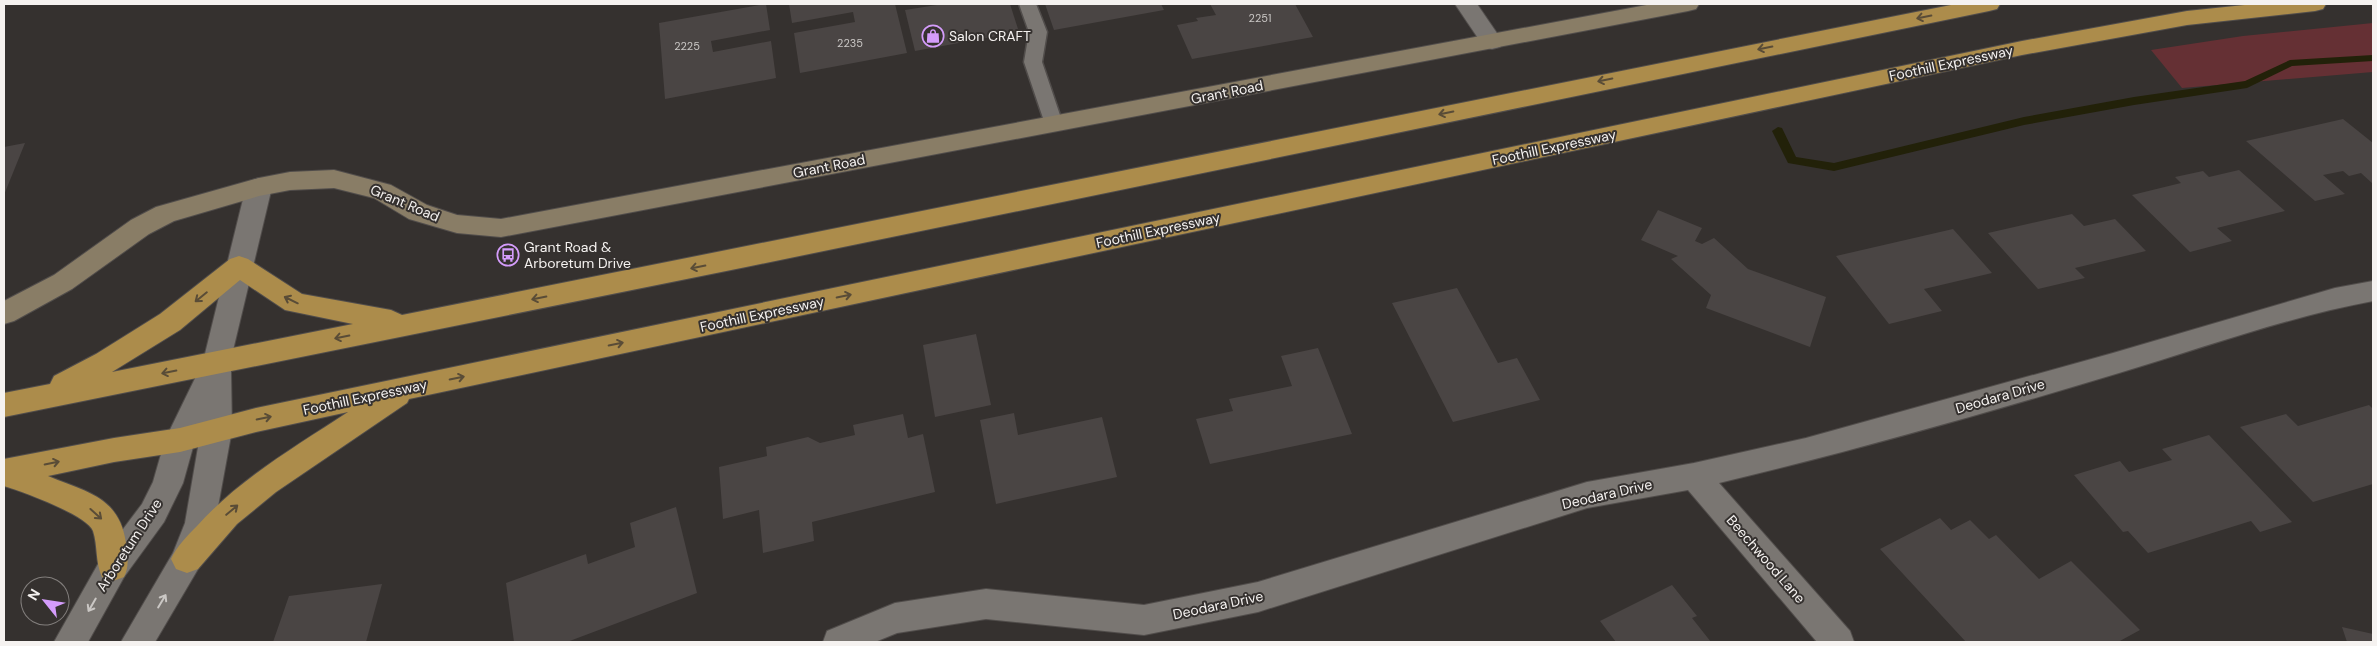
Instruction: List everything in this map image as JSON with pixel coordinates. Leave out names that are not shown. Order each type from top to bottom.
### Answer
[{"type":"highway","points":[[4,405],[736,259],[1989,4]]},
{"type":"highway","name":"Foothill Expressway","points":[[4,473],[114,450],[180,440],[407,388],[2022,48],[2187,18],[2315,4]]},
{"type":"highway","points":[[38,398],[106,362],[170,322],[239,266],[269,288],[295,303],[407,324]]},
{"type":"highway","points":[[187,559],[226,515],[265,483],[340,435],[407,388]]},
{"type":"highway","points":[[4,473],[84,504],[99,514],[108,528],[114,567]]},
{"type":"street","points":[[1466,4],[1492,42]]},
{"type":"street","name":"Grant Road","points":[[4,314],[63,282],[149,222],[196,204],[259,187],[290,182],[334,179],[382,191],[418,212],[457,224],[501,228],[1688,4]]},
{"type":"street","name":"Arboretum Drive","points":[[70,642],[114,567],[153,513],[168,483],[180,440],[217,362],[259,187]]},
{"type":"street","name":"Deodara Drive","points":[[839,642],[896,618],[986,604],[1144,620],[1258,597],[1586,495],[1694,476],[1806,450],[2113,364],[2336,298],[2373,291]]},
{"type":"street","name":"Arboretum Drive","points":[[137,642],[187,559],[200,523],[217,430],[217,362]]},
{"type":"street","name":"Beechwood Lane","points":[[1694,476],[1838,642]]},
{"type":"lane","points":[[1028,4],[1038,32],[1033,62],[1054,124]]},
{"type":"shaded area","points":[[2373,23],[2373,72],[2182,88],[2151,50],[2243,36]]},
{"type":"building","points":[[766,4],[770,30],[711,41],[713,52],[771,41],[776,78],[665,99],[659,23]]},
{"type":"building","points":[[789,4],[895,4],[907,53],[800,73],[794,33],[855,22],[853,12],[792,23]]},
{"type":"building","points":[[943,4],[1010,4],[1019,32],[915,51],[905,10]]},
{"type":"building","points":[[1045,4],[1161,4],[1164,10],[1054,30]]},
{"type":"building","points":[[1210,4],[1295,4],[1313,37],[1192,59],[1177,25],[1198,21],[1196,18],[1216,15]]},
{"type":"building","points":[[2343,119],[2373,143],[2373,184],[2361,173],[2349,176],[2343,171],[2323,175],[2345,194],[2315,201],[2246,141]]},
{"type":"building","points":[[25,143],[4,195],[4,147]]},
{"type":"building","points":[[2239,170],[2285,211],[2217,228],[2232,241],[2190,252],[2132,195],[2181,183],[2175,177],[2203,171],[2209,177]]},
{"type":"building","points":[[1658,210],[1702,228],[1695,241],[1702,244],[1714,238],[1748,269],[1826,297],[1810,347],[1706,308],[1711,295],[1671,259],[1678,256],[1641,240]]},
{"type":"building","points":[[2072,214],[2084,226],[2115,219],[2146,251],[2075,268],[2085,278],[2038,289],[1988,233]]},
{"type":"building","points":[[1953,229],[1992,273],[1924,289],[1942,311],[1889,324],[1836,256]]},
{"type":"building","points":[[1457,288],[1498,363],[1517,358],[1540,400],[1453,422],[1392,303]]},
{"type":"building","points":[[976,334],[991,405],[935,417],[923,345]]},
{"type":"building","points":[[1318,348],[1352,434],[1210,464],[1196,419],[1233,411],[1229,399],[1292,386],[1281,356]]},
{"type":"building","points":[[2369,405],[2373,409],[2373,484],[2313,502],[2240,427],[2286,414],[2298,426]]},
{"type":"building","points":[[1014,413],[1018,435],[1102,417],[1117,477],[996,504],[980,420]]},
{"type":"building","points":[[903,414],[908,438],[923,434],[935,492],[812,522],[814,541],[763,553],[759,510],[723,519],[719,467],[767,456],[766,447],[808,437],[820,443],[855,435],[853,425]]},
{"type":"building","points":[[2209,435],[2292,522],[2260,532],[2251,521],[2148,553],[2128,531],[2123,532],[2074,475],[2120,461],[2129,472],[2172,460],[2162,449]]},
{"type":"building","points":[[676,507],[697,593],[567,642],[514,642],[506,583],[586,554],[588,564],[635,547],[630,523]]},
{"type":"building","points":[[1940,518],[1951,530],[1970,520],[1989,539],[1996,535],[2039,579],[2071,561],[2140,630],[2118,642],[1966,642],[1880,549]]},
{"type":"building","points":[[382,584],[366,642],[273,642],[289,596]]},
{"type":"building","points":[[1672,585],[1697,616],[1692,618],[1711,642],[1616,642],[1600,621]]},
{"type":"building","points":[[2342,627],[2373,634],[2373,642],[2347,642]]},
{"type":"waterway","points":[[1778,131],[1792,160],[1834,167],[2024,121],[2134,101],[2247,84],[2290,63],[2373,58]]},
{"type":"place","name":"Salon CRAFT","points":[[933,36]]},
{"type":"place","name":"Grant Road & Arboretum Drive","points":[[508,255]]}]
